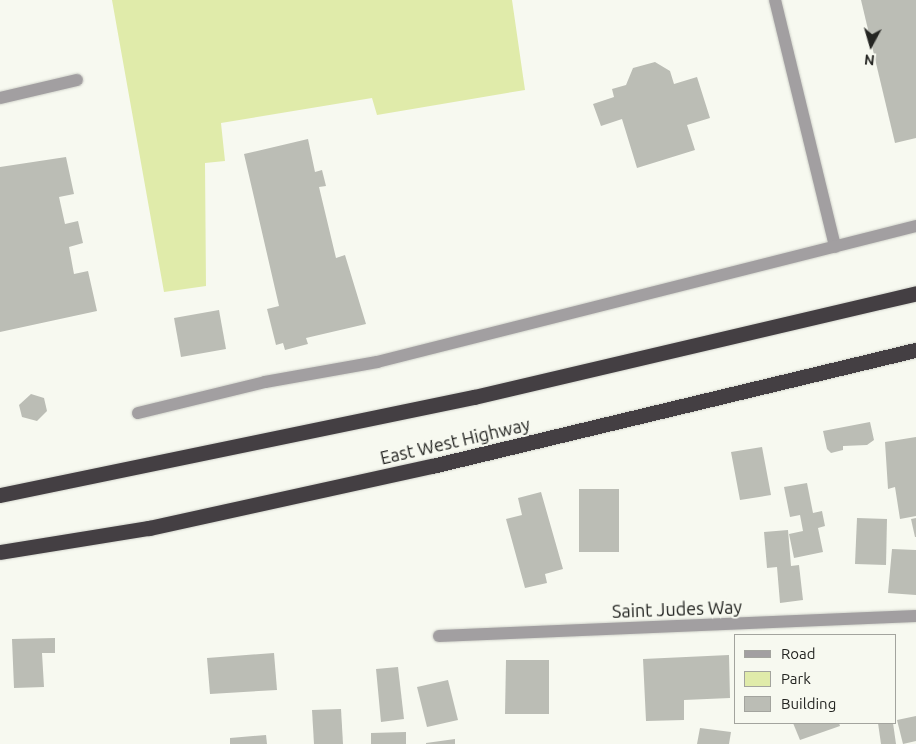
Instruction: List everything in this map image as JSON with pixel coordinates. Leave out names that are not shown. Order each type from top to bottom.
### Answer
[{"type":"highway","points":[[0,495],[474,397],[916,293]]},
{"type":"highway","name":"East West Highway","points":[[0,552],[149,528],[432,466],[916,350]]},
{"type":"street","points":[[775,0],[835,247]]},
{"type":"street","points":[[0,98],[77,80]]},
{"type":"street","points":[[138,413],[265,382],[377,362],[916,226]]},
{"type":"street","name":"Saint Judes Way","points":[[439,636],[916,616]]},
{"type":"green space","points":[[112,0],[512,0],[525,90],[377,115],[372,98],[221,123],[225,161],[205,163],[206,286],[164,292]]},
{"type":"building","points":[[861,0],[916,0],[916,138],[895,143]]},
{"type":"building","points":[[655,62],[670,71],[674,84],[697,77],[710,118],[687,125],[695,150],[637,168],[622,119],[601,126],[593,104],[614,97],[612,89],[626,85],[633,68]]},
{"type":"building","points":[[308,139],[315,172],[322,170],[326,186],[319,187],[336,258],[345,255],[366,324],[306,338],[308,344],[285,350],[283,343],[276,345],[267,309],[279,306],[244,154]]},
{"type":"building","points":[[66,157],[74,194],[59,197],[65,224],[78,221],[83,243],[69,247],[74,274],[88,271],[97,311],[0,332],[0,167]]},
{"type":"building","points":[[219,310],[226,349],[181,357],[174,318]]},
{"type":"building","points":[[31,394],[44,398],[47,411],[37,421],[22,417],[19,405]]},
{"type":"building","points":[[870,422],[874,440],[867,445],[843,446],[843,450],[831,453],[827,449],[823,431]]},
{"type":"building","points":[[916,437],[916,516],[900,519],[895,487],[888,489],[885,442]]},
{"type":"building","points":[[762,447],[771,495],[740,500],[731,452]]},
{"type":"building","points":[[807,483],[813,513],[822,511],[825,526],[818,528],[823,552],[794,558],[789,534],[803,531],[800,515],[790,517],[784,487]]},
{"type":"building","points":[[579,489],[619,489],[619,552],[579,552]]},
{"type":"building","points":[[541,492],[563,569],[545,574],[547,583],[525,588],[506,519],[522,515],[518,498]]},
{"type":"building","points":[[857,518],[887,519],[886,565],[855,564]]},
{"type":"building","points":[[916,518],[916,537],[915,537],[911,519]]},
{"type":"building","points":[[788,530],[791,566],[799,565],[803,600],[780,603],[777,567],[767,568],[764,532]]},
{"type":"building","points":[[892,549],[916,550],[916,595],[888,593]]},
{"type":"building","points":[[55,638],[55,653],[42,653],[44,687],[14,688],[12,639]]},
{"type":"building","points":[[274,653],[277,690],[210,694],[207,658]]},
{"type":"building","points":[[729,655],[730,698],[684,700],[684,720],[646,721],[643,659]]},
{"type":"building","points":[[506,660],[549,660],[549,714],[505,714]]},
{"type":"building","points":[[398,667],[404,719],[381,722],[376,669]]},
{"type":"building","points":[[448,680],[458,720],[427,727],[417,687]]},
{"type":"building","points":[[341,709],[343,744],[314,744],[312,710]]},
{"type":"building","points":[[916,716],[916,741],[903,744],[897,720]]},
{"type":"building","points":[[793,724],[839,724],[840,726],[800,740]]},
{"type":"building","points":[[878,724],[893,724],[896,744],[881,744]]},
{"type":"building","points":[[700,728],[731,732],[729,744],[697,744]]},
{"type":"building","points":[[406,732],[406,744],[371,744],[371,733]]},
{"type":"building","points":[[266,735],[267,744],[230,744],[230,738]]},
{"type":"building","points":[[455,739],[455,744],[426,744],[426,743]]}]
